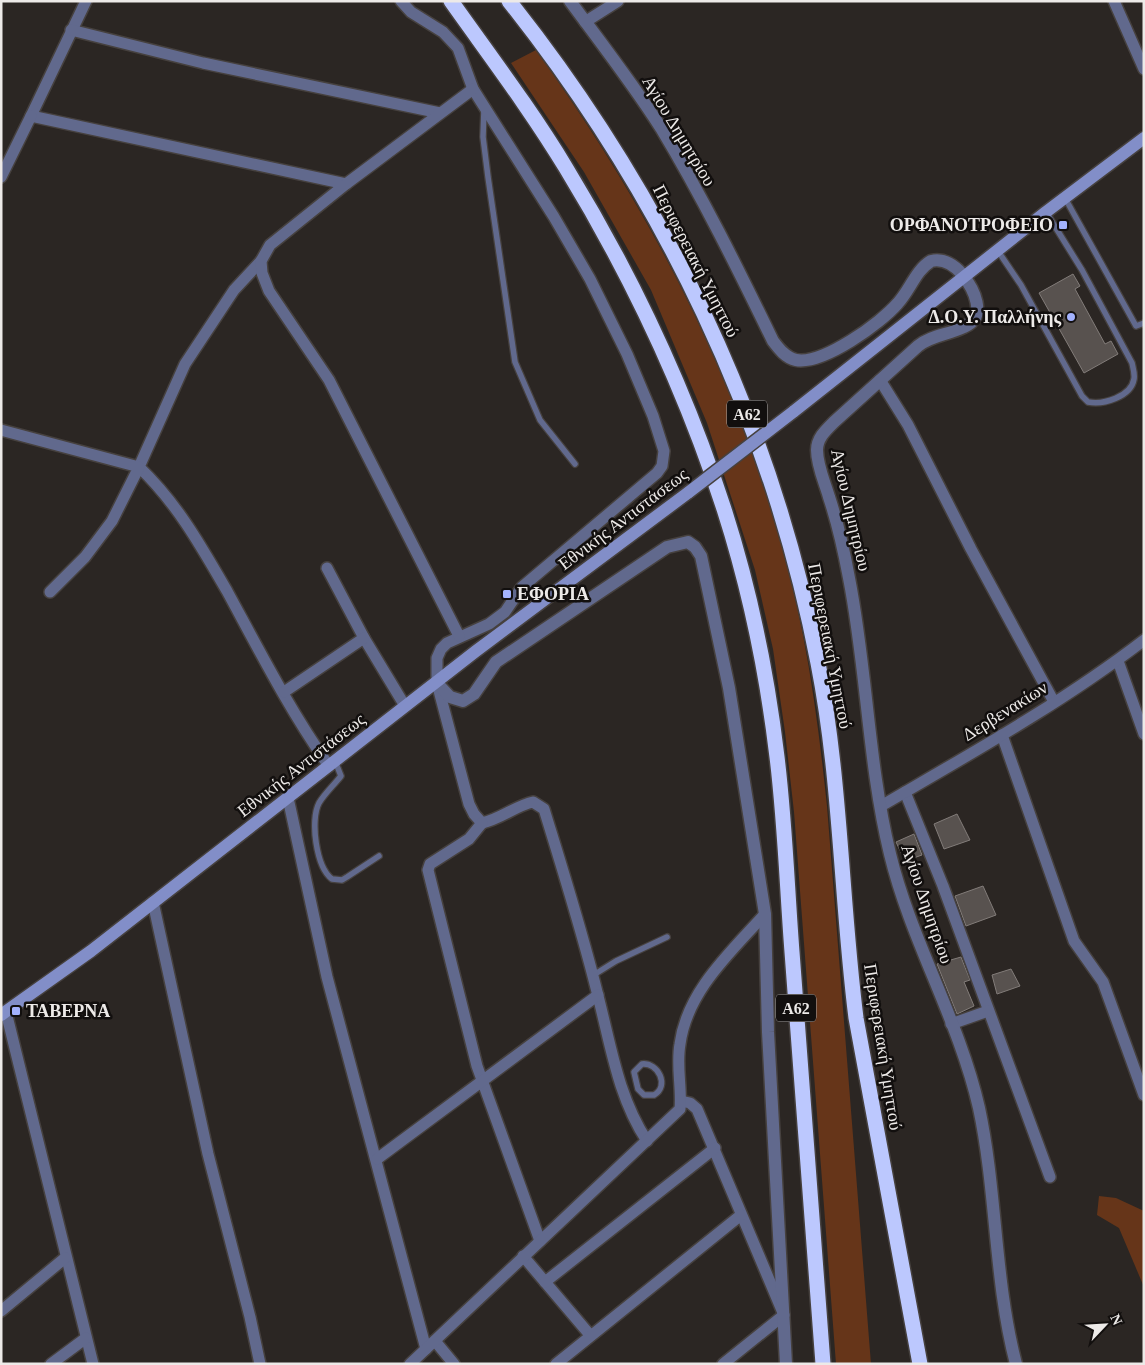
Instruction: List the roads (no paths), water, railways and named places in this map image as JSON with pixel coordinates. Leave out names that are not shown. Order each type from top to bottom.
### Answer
[{"type":"highway","points":[[439,1],[494,62]]},
{"type":"highway","name":"Α62","points":[[451,1],[565,165],[597,219],[649,320],[671,366],[708,461],[724,510],[751,608],[770,708],[782,809],[823,1364]]},
{"type":"highway","name":"Περιφερειακή Υμηττού","points":[[510,1],[594,115],[658,221],[693,288],[734,381],[779,506],[800,575],[818,665],[834,769],[850,971],[856,1018],[920,1364]]},
{"type":"main road","name":"Εθνικής Αντιστάσεως","points":[[3,1013],[91,951],[406,706],[793,412],[1046,212],[1144,138]]},
{"type":"street","points":[[1,178],[86,1]]},
{"type":"street","points":[[401,1],[411,12],[443,32],[458,48],[473,89],[554,217],[609,315],[653,416],[664,451],[662,466],[649,481],[522,587],[505,612],[489,624],[459,636],[441,649],[436,666],[437,683],[469,804],[474,814],[482,823]]},
{"type":"street","name":"Αγίου Δημητρίου","points":[[570,1],[660,127],[715,225],[773,340],[782,352],[790,358],[803,361],[816,358],[854,338],[897,305],[922,269],[931,260],[943,260],[964,277],[977,303],[975,317],[970,324],[925,341],[827,429],[817,449],[822,477],[837,524],[854,605],[881,806],[897,878],[975,1094],[992,1188],[1002,1298],[1016,1364]]},
{"type":"street","points":[[585,22],[618,1]]},
{"type":"street","points":[[1114,1],[1144,69]]},
{"type":"street","points":[[71,30],[203,63],[440,113]]},
{"type":"street","points":[[50,592],[85,557],[112,522],[185,364],[234,290],[262,261],[270,245],[346,184],[473,89]]},
{"type":"street","points":[[31,116],[346,184]]},
{"type":"street","points":[[262,261],[262,273],[269,291],[329,380],[459,636]]},
{"type":"street","points":[[880,380],[908,425],[971,549],[1054,702]]},
{"type":"street","points":[[1,430],[139,467],[165,494],[198,541],[314,745],[332,763]]},
{"type":"street","points":[[437,683],[450,697],[463,701],[474,694],[496,662],[667,547],[688,542],[696,547],[705,570],[729,688],[765,914],[768,1032],[786,1364]]},
{"type":"street","points":[[328,568],[364,638],[406,706]]},
{"type":"street","points":[[284,692],[364,638]]},
{"type":"street","name":"Δερβενακίων","points":[[881,806],[1054,702],[1118,661],[1144,640]]},
{"type":"street","points":[[1118,661],[1144,734]]},
{"type":"street","points":[[1002,734],[1074,942],[1102,982],[1144,1095]]},
{"type":"street","points":[[905,792],[943,886],[1050,1177]]},
{"type":"street","points":[[288,798],[327,977],[431,1345],[454,1364]]},
{"type":"street","points":[[540,1241],[482,1083],[428,870],[430,864],[469,839],[482,823],[493,821],[533,802],[544,809],[598,994],[621,1088],[632,1117],[647,1141]]},
{"type":"street","points":[[153,902],[208,1154],[250,1317],[260,1364]]},
{"type":"street","points":[[410,1364],[680,1109],[678,1065],[680,1043],[694,1003],[714,970],[765,914]]},
{"type":"street","points":[[377,1159],[482,1083],[598,994]]},
{"type":"street","points":[[951,1024],[988,1011]]},
{"type":"street","points":[[3,1013],[93,1364]]},
{"type":"street","points":[[681,1100],[690,1103],[697,1109],[784,1315]]},
{"type":"street","points":[[545,1282],[715,1148]]},
{"type":"street","points":[[556,1364],[741,1215]]},
{"type":"street","points":[[524,1256],[590,1335]]},
{"type":"street","points":[[1,1311],[66,1258]]},
{"type":"street","points":[[723,1364],[784,1315]]},
{"type":"street","points":[[51,1364],[86,1338]]},
{"type":"lane","points":[[484,108],[483,137],[488,178],[515,362],[540,420],[575,464]]},
{"type":"lane","points":[[1065,198],[1136,326],[1144,322]]},
{"type":"lane","points":[[998,251],[1021,284],[1082,396],[1088,402],[1106,403],[1129,389],[1135,378],[1132,362],[1082,270],[1046,212]]},
{"type":"lane","points":[[332,763],[342,776],[320,802],[315,814],[318,852],[322,865],[332,880],[342,880],[379,856]]},
{"type":"lane","points":[[592,976],[616,961],[666,937]]},
{"type":"lane","points":[[642,1064],[651,1065],[658,1070],[661,1084],[658,1093],[644,1095],[636,1083],[634,1072],[642,1064]]},
{"type":"lane","points":[[621,1088],[636,1083]]},
{"type":"place","name":"ΟΡΦΑΝΟΤΡΟΦΕΙΟ","points":[[1063,225]]},
{"type":"place","name":"Δ.Ο.Υ. Παλλήνης","points":[[1071,317]]},
{"type":"place","name":"ΕΦΟΡΙΑ","points":[[507,594]]},
{"type":"place","name":"ΤΑΒΕΡΝΑ","points":[[16,1011]]}]
